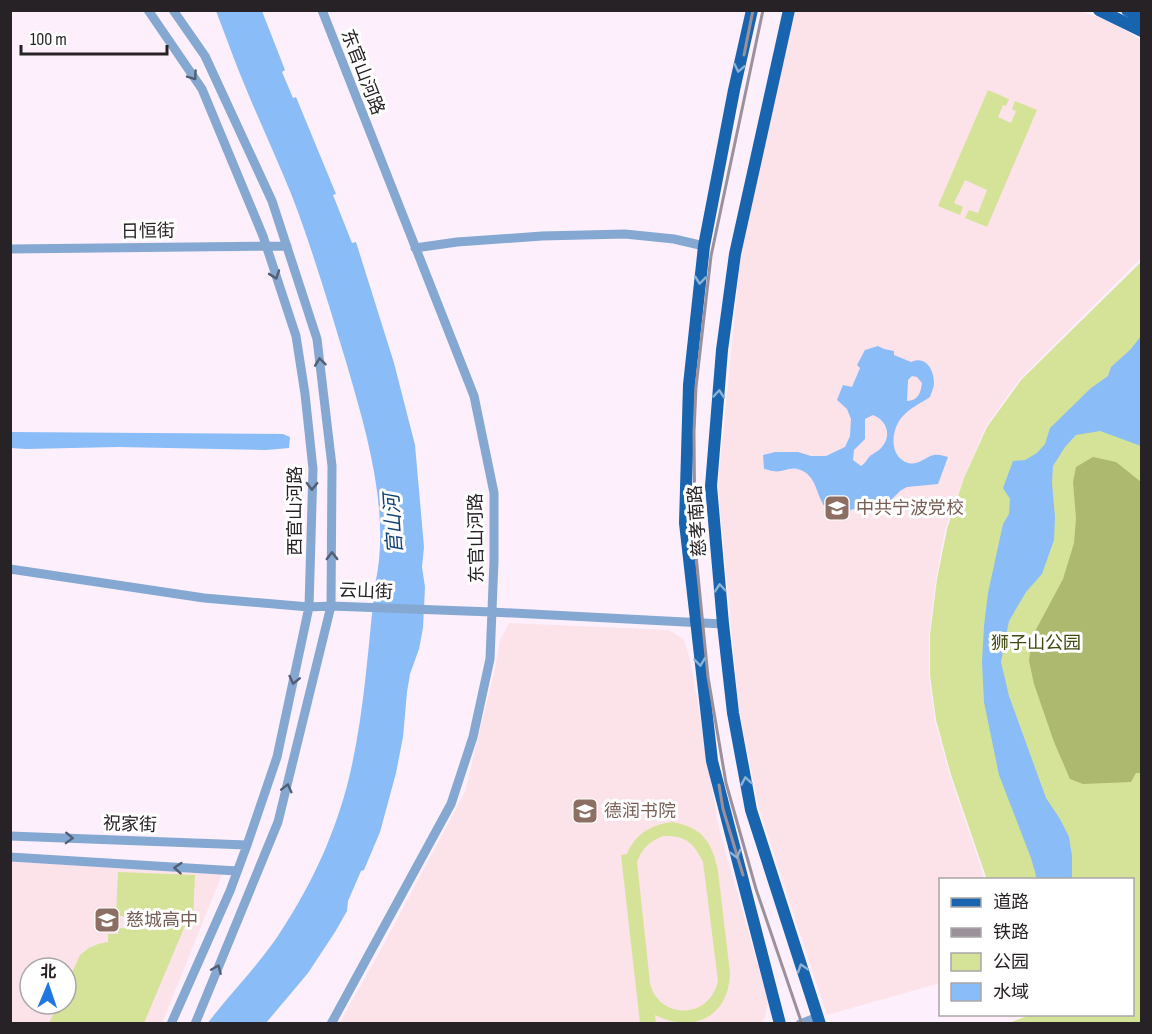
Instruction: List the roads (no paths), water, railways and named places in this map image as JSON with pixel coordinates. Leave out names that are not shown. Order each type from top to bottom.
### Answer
[{"type":"main road","name":"慈孝南路","points":[[752,10],[704,246],[689,386],[685,523],[712,761],[780,1023]]},
{"type":"main road","name":"慈孝南路","points":[[789,10],[735,254],[722,350],[711,486],[723,624],[734,713],[751,810],[819,1020]]},
{"type":"main road","points":[[1127,10],[1142,18]]},
{"type":"main road","points":[[1104,12],[1142,31]]},
{"type":"street","name":"西官山河路","points":[[147,10],[202,89],[266,246],[296,336],[313,469],[309,607],[277,757],[230,891],[171,1023]]},
{"type":"street","name":"西官山河路","points":[[173,10],[205,56],[272,201],[317,339],[332,466],[331,606],[278,822],[195,1023]]},
{"type":"street","name":"东官山河路","points":[[322,10],[474,396],[494,493],[490,659],[473,737],[451,804],[331,1023]]},
{"type":"street","points":[[415,248],[457,242],[542,236],[625,234],[675,238],[704,246]]},
{"type":"street","name":"日恒街","points":[[10,249],[287,246]]},
{"type":"street","name":"云山街","points":[[10,569],[204,598],[309,607],[446,610],[723,624]]},
{"type":"street","name":"祝家街","points":[[10,836],[248,845]]},
{"type":"street","points":[[10,857],[237,871]]},
{"type":"street","points":[[800,1023],[819,1020]]},
{"type":"water","name":"官山河","points":[[216,11],[262,11],[285,70],[282,72],[293,98],[296,97],[336,194],[333,195],[352,243],[356,242],[394,363],[415,445],[424,547],[423,628],[419,649],[410,674],[403,737],[396,773],[380,832],[348,901],[347,911],[335,932],[308,973],[266,1023],[207,1024],[266,953],[283,928],[314,874],[344,798],[354,755],[365,682],[380,530],[369,446],[355,391],[321,280],[292,196]]},
{"type":"water","points":[[1141,336],[1141,446],[1100,431],[1076,435],[1065,447],[1053,466],[1054,540],[1042,574],[1026,592],[1009,621],[1001,662],[1009,696],[1046,798],[1069,837],[1072,878],[1037,878],[999,775],[984,702],[982,662],[988,593],[1003,524],[1009,514],[1010,499],[1003,488],[1013,461],[1025,460],[1037,453],[1045,444],[1050,428],[1091,388],[1108,376],[1111,367],[1130,350]]},
{"type":"water","points":[[878,346],[894,351],[894,355],[911,362],[921,360],[928,365],[933,373],[934,383],[930,397],[909,410],[899,421],[894,435],[894,449],[902,460],[912,464],[934,455],[948,457],[938,484],[907,487],[886,505],[876,510],[856,509],[835,512],[834,515],[823,504],[814,483],[805,472],[797,469],[776,471],[764,469],[763,455],[775,452],[798,452],[811,456],[826,456],[845,447],[850,436],[851,419],[847,409],[837,400],[843,385],[852,387],[860,368],[857,365],[865,350]],"holes":[[[912,376],[917,377],[922,386],[916,398],[907,401],[908,380]],[[873,415],[883,421],[887,431],[886,441],[861,466],[853,460],[854,450],[865,439],[865,419]]]},
{"type":"water","points":[[11,432],[283,434],[290,437],[289,448],[266,450],[118,447],[26,449],[11,448]]},
{"type":"railway","points":[[744,55],[753,10]]},
{"type":"railway","points":[[763,10],[711,256],[696,387],[695,545],[708,677],[726,783],[756,889],[802,1024]]},
{"type":"railway","points":[[719,785],[723,809],[743,875]]},
{"type":"place","name":"中共宁波党校","points":[[837,508]]},
{"type":"place","name":"德润书院","points":[[585,811]]},
{"type":"place","name":"慈城高中","points":[[107,920]]},
{"type":"park label","name":"狮子山公园","points":[[1036,643]]}]
